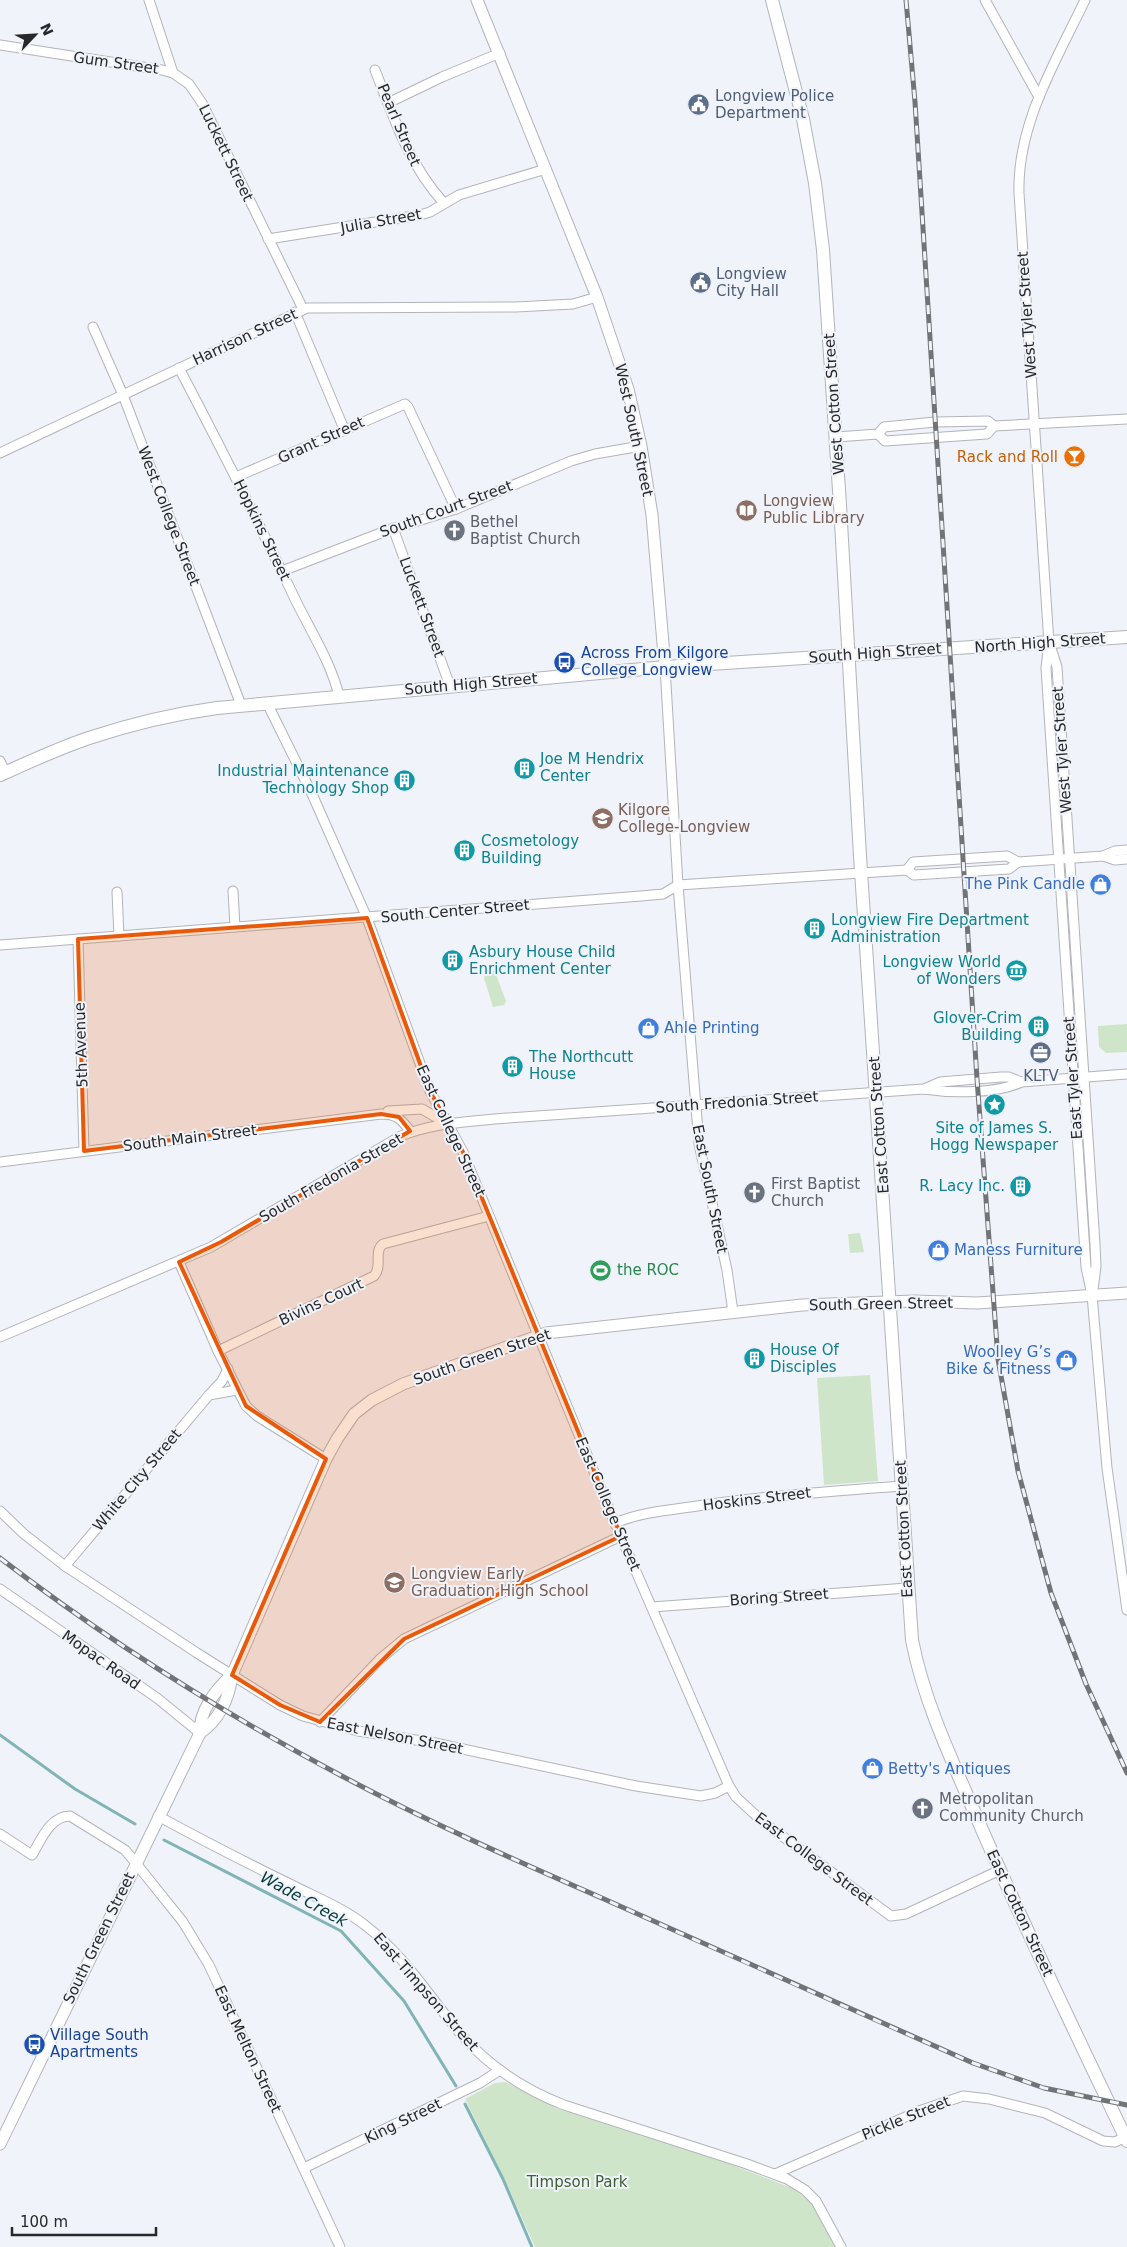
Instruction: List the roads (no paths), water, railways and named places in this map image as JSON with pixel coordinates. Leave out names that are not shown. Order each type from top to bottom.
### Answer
[{"type":"main road","name":"West Cotton Street","points":[[772,0],[798,93],[815,183],[823,250],[836,437],[861,874]]},
{"type":"main road","name":"North High Street","points":[[954,648],[1127,637]]},
{"type":"main road","name":"South High Street","points":[[2,769],[117,729],[178,714],[241,705],[665,667],[954,648]]},
{"type":"main road","name":"East Cotton Street","points":[[861,874],[891,1301],[907,1588],[912,1640],[923,1686],[951,1757],[1000,1870],[1126,2139]]},
{"type":"street","points":[[149,0],[173,73]]},
{"type":"street","name":"West South Street","points":[[476,0],[500,53],[598,297],[628,389],[641,446],[656,552],[678,886]]},
{"type":"street","points":[[984,0],[1039,97]]},
{"type":"street","name":"West Tyler Street","points":[[1058,860],[1046,668],[1049,643],[1019,180],[1023,147],[1039,97],[1085,0]]},
{"type":"street","name":"Gum Street","points":[[0,45],[173,73]]},
{"type":"street","points":[[388,103],[442,77],[500,53]]},
{"type":"street","name":"Pearl Street","points":[[375,70],[417,169],[444,202]]},
{"type":"street","name":"Luckett Street","points":[[173,73],[189,84],[202,103],[268,239],[299,311],[344,429]]},
{"type":"street","name":"Julia Street","points":[[268,239],[420,215],[430,212],[444,202],[464,193],[546,169]]},
{"type":"street","name":"Harrison Street","points":[[0,453],[299,311],[320,306],[516,307],[573,304],[598,297]]},
{"type":"street","name":"West College Street","points":[[94,327],[123,395],[241,705]]},
{"type":"street","name":"Hopkins Street","points":[[179,368],[282,571],[332,676],[339,696]]},
{"type":"street","name":"Grant Street","points":[[236,478],[344,429],[406,404],[456,509]]},
{"type":"street","points":[[836,437],[878,434],[884,427],[935,422],[988,421],[994,426],[1127,419]]},
{"type":"street","points":[[878,434],[885,441],[936,438],[987,434],[994,426]]},
{"type":"street","name":"South Court Street","points":[[282,571],[394,528],[456,509],[571,461],[595,454],[641,446]]},
{"type":"street","name":"Luckett Street","points":[[394,528],[450,686]]},
{"type":"street","name":"West Tyler Street","points":[[1049,643],[1057,667],[1069,859]]},
{"type":"street","points":[[267,703],[312,794],[367,918]]},
{"type":"street","points":[[1018,862],[1103,856],[1115,851],[1127,850]]},
{"type":"street","name":"South Center Street","points":[[0,945],[663,894],[678,886],[907,870],[914,875],[1009,869],[1018,862],[1007,856],[913,862],[907,870]]},
{"type":"street","points":[[1103,856],[1115,860],[1127,859]]},
{"type":"street","name":"East Tyler Street","points":[[1069,859],[1096,1266],[1092,1295]]},
{"type":"street","name":"East Tyler Street","points":[[1058,860],[1086,1267],[1092,1295],[1108,1468],[1127,1610]]},
{"type":"street","name":"East South Street","points":[[678,886],[701,1159],[727,1270],[733,1312]]},
{"type":"street","points":[[233,890],[235,927]]},
{"type":"street","points":[[117,892],[119,936]]},
{"type":"street","name":"East College Street","points":[[367,918],[430,1092],[460,1145],[615,1523],[729,1786],[736,1797],[764,1822],[891,1916],[906,1914],[1000,1870]]},
{"type":"street","name":"5th Avenue","points":[[78,940],[84,1151]]},
{"type":"street","points":[[1021,1082],[1127,1074]]},
{"type":"street","name":"South Fredonia Street","points":[[924,1089],[940,1082],[977,1079],[1009,1077],[1021,1082]]},
{"type":"street","name":"South Fredonia Street","points":[[0,1337],[179,1262],[221,1242],[410,1132],[448,1124],[695,1104],[924,1089],[940,1092],[1009,1088],[1021,1082]]},
{"type":"street","name":"South Main Street","points":[[380,1114],[392,1110],[418,1108],[448,1124]]},
{"type":"street","name":"South Main Street","points":[[0,1162],[380,1114],[391,1114],[399,1117],[410,1132]]},
{"type":"street","name":"Bivins Court","points":[[218,1351],[374,1276],[379,1270],[379,1250],[384,1244],[489,1216]]},
{"type":"street","points":[[179,1262],[218,1351],[246,1406],[253,1413],[326,1459]]},
{"type":"street","name":"South Green Street","points":[[0,2144],[200,1733],[212,1725],[230,1694],[232,1675],[326,1459],[354,1414],[372,1400],[404,1384],[552,1332],[802,1305],[891,1301],[996,1302],[1127,1292]]},
{"type":"street","name":"White City Street","points":[[65,1566],[222,1381],[228,1370]]},
{"type":"street","points":[[210,1395],[237,1390]]},
{"type":"street","name":"Hoskins Street","points":[[615,1523],[636,1515],[743,1499],[902,1486]]},
{"type":"street","name":"East Nelson Street","points":[[0,1511],[24,1534],[65,1566],[280,1705],[320,1722],[358,1731],[435,1743],[636,1786],[701,1796],[716,1793],[729,1786]]},
{"type":"street","points":[[320,1722],[380,1659],[404,1639],[621,1536]]},
{"type":"street","name":"Boring Street","points":[[652,1607],[907,1588]]},
{"type":"street","name":"Mopac Road","points":[[0,1589],[157,1698],[200,1733]]},
{"type":"street","name":"East Melton Street","points":[[0,1834],[32,1855],[53,1822],[62,1816],[70,1816],[125,1850],[136,1862],[183,1922],[209,1965],[340,2247]]},
{"type":"street","name":"East Timpson Street","points":[[158,1816],[231,1856],[338,1908],[364,1924],[394,1951],[470,2044],[500,2070],[531,2090],[557,2102],[775,2174],[799,2185],[811,2195],[825,2215],[841,2247]]},
{"type":"street","name":"King Street","points":[[304,2168],[480,2083],[500,2070]]},
{"type":"street","name":"Pickle Street","points":[[775,2174],[920,2111],[963,2096],[984,2098],[1037,2111],[1103,2141],[1115,2142],[1126,2139]]},
{"type":"waterway","name":"Wade Creek","points":[[0,1735],[75,1789],[135,1824]]},
{"type":"waterway","name":"Wade Creek","points":[[164,1840],[341,1931],[404,2001],[456,2086]]},
{"type":"waterway","name":"Wade Creek","points":[[465,2104],[503,2179],[532,2247]]},
{"type":"railway","points":[[906,0],[915,102],[977,1079],[998,1359],[1018,1471],[1051,1593],[1086,1684],[1127,1773]]},
{"type":"railway","points":[[0,1558],[123,1646],[208,1700],[296,1751],[405,1808],[504,1855],[973,2063],[1044,2088],[1127,2105]]},
{"type":"place","name":"Longview Police Department","points":[[699,105]]},
{"type":"place","name":"Longview City Hall","points":[[700,283]]},
{"type":"place","name":"Rack and Roll","points":[[1074,457]]},
{"type":"place","name":"Longview Public Library","points":[[747,510]]},
{"type":"place","name":"Bethel Baptist Church","points":[[454,531]]},
{"type":"place","name":"Across From Kilgore College Longview","points":[[565,662]]},
{"type":"place","name":"Joe M Hendrix Center","points":[[524,768]]},
{"type":"place","name":"Industrial Maintenance Technology Shop","points":[[405,780]]},
{"type":"place","name":"Kilgore College-Longview","points":[[602,819]]},
{"type":"place","name":"Cosmetology Building","points":[[465,850]]},
{"type":"place","name":"The Pink Candle","points":[[1101,884]]},
{"type":"place","name":"Longview Fire Department Administration","points":[[815,929]]},
{"type":"place","name":"Asbury House Child Enrichment Center","points":[[453,961]]},
{"type":"place","name":"Longview World of Wonders","points":[[1017,971]]},
{"type":"place","name":"Glover-Crim Building","points":[[1038,1027]]},
{"type":"place","name":"Ahle Printing","points":[[648,1028]]},
{"type":"place","name":"KLTV","points":[[1041,1053]]},
{"type":"place","name":"The Northcutt House","points":[[513,1066]]},
{"type":"place","name":"Site of James S. Hogg Newspaper","points":[[994,1105]]},
{"type":"place","name":"R. Lacy Inc.","points":[[1021,1186]]},
{"type":"place","name":"First Baptist Church","points":[[755,1193]]},
{"type":"place","name":"Maness Furniture","points":[[938,1250]]},
{"type":"place","name":"the ROC","points":[[601,1270]]},
{"type":"place","name":"House Of Disciples","points":[[754,1359]]},
{"type":"place","name":"Woolley G’s Bike & Fitness","points":[[1067,1361]]},
{"type":"place","name":"Longview Early Graduation High School","points":[[395,1583]]},
{"type":"place","name":"Betty's Antiques","points":[[872,1769]]},
{"type":"place","name":"Metropolitan Community Church","points":[[923,1808]]},
{"type":"place","name":"Village South Apartments","points":[[34,2044]]},
{"type":"park label","name":"Timpson Park","points":[[577,2182]]}]
